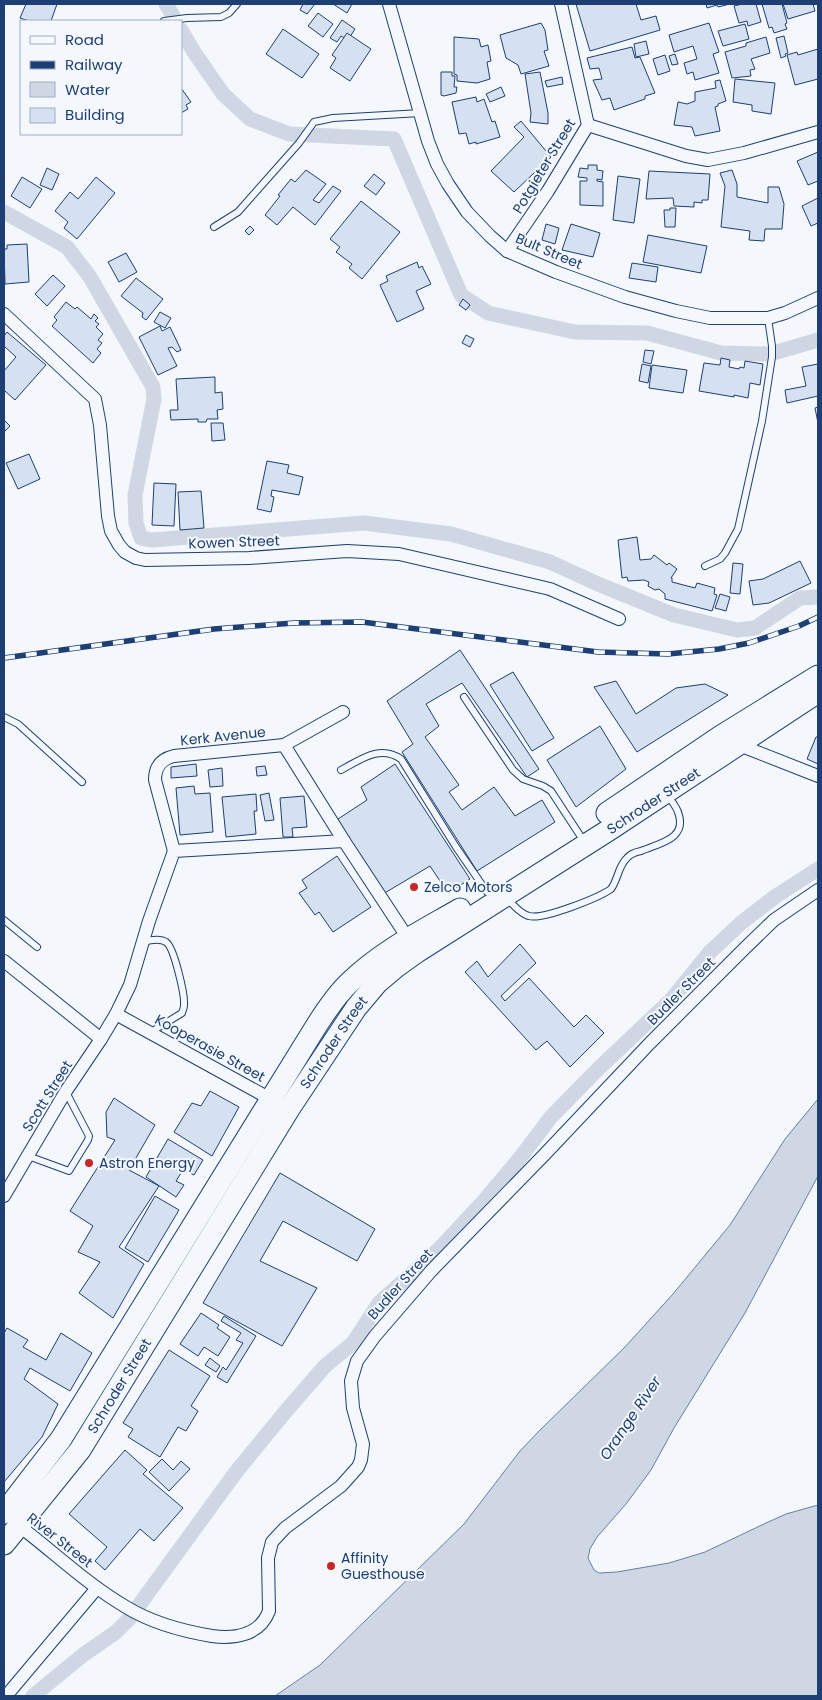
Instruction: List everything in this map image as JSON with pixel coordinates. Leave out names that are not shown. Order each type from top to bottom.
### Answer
[{"type":"highway","name":"Schroder Street","points":[[4,1544],[9,1518],[80,1450],[280,1104],[370,990],[396,967],[413,945],[582,838],[729,740],[818,676]]},
{"type":"highway","name":"Schroder Street","points":[[582,838],[666,792],[729,740],[818,692]]},
{"type":"street","name":"Bult Street","points":[[389,4],[432,153],[448,184],[467,212],[507,251],[556,272],[625,296],[676,311],[710,318],[768,318],[785,313],[818,298]]},
{"type":"street","name":"Potgieter Street","points":[[507,251],[548,191],[588,125],[561,4]]},
{"type":"street","points":[[588,125],[686,156],[708,160],[744,153],[818,132]]},
{"type":"street","name":"Kowen Street","points":[[4,314],[96,399],[109,523],[119,545],[130,555],[145,560],[249,558],[347,551],[399,554],[550,589],[619,619]]},
{"type":"street","name":"Kerk Avenue","points":[[174,851],[155,780],[157,769],[163,760],[174,756],[284,745],[343,712]]},
{"type":"street","points":[[729,740],[818,776]]},
{"type":"street","points":[[284,745],[344,841],[413,945]]},
{"type":"street","points":[[116,1014],[130,985],[174,851],[344,841]]},
{"type":"street","name":"Budler Street","points":[[97,1588],[127,1608],[154,1621],[180,1629],[228,1638],[243,1636],[261,1624],[266,1619],[269,1611],[268,1558],[272,1542],[285,1528],[341,1486],[358,1467],[363,1452],[363,1444],[353,1408],[351,1381],[357,1361],[375,1336],[431,1272],[650,1042],[774,920],[818,890]]},
{"type":"street","points":[[4,961],[101,1039]]},
{"type":"street","name":"Kooperasie Street","points":[[116,1014],[280,1104]]},
{"type":"street","name":"Scott Street","points":[[4,1196],[66,1091],[116,1014]]},
{"type":"street","name":"River Street","points":[[9,1518],[97,1588]]},
{"type":"street","points":[[6,1696],[97,1588]]},
{"type":"lane","points":[[174,20],[221,17],[229,13],[237,4]]},
{"type":"lane","points":[[214,227],[238,212],[299,143],[312,123],[323,119],[421,113]]},
{"type":"lane","points":[[705,566],[713,563],[725,553],[738,528],[762,421],[772,357],[768,318]]},
{"type":"lane","points":[[464,697],[513,770],[523,780],[543,786],[551,791],[582,838]]},
{"type":"lane","points":[[4,717],[12,720],[22,728],[82,782]]},
{"type":"lane","points":[[341,770],[377,753],[389,753],[401,759],[456,847],[495,894],[528,916],[551,914],[611,889],[627,858],[670,839],[679,832],[681,826],[678,812],[666,792]]},
{"type":"lane","points":[[4,920],[37,947]]},
{"type":"lane","points":[[143,942],[164,940],[170,946],[184,1003],[182,1012],[151,1032]]},
{"type":"lane","points":[[28,1156],[69,1171],[88,1140],[89,1136],[66,1091]]},
{"type":"water","name":"Orange River","points":[[818,1099],[818,1176],[745,1313],[674,1428],[651,1470],[626,1504],[597,1537],[590,1549],[588,1558],[594,1570],[599,1573],[617,1572],[669,1563],[705,1552],[786,1514],[818,1505],[818,1696],[275,1696],[320,1665],[464,1524],[520,1451],[624,1348],[673,1294],[730,1225],[785,1139]]},
{"type":"building","points":[[26,4],[57,4],[51,20],[26,20],[20,18]]},
{"type":"building","points":[[303,4],[315,4],[307,14],[300,10]]},
{"type":"building","points":[[333,4],[352,4],[347,13]]},
{"type":"building","points":[[576,4],[636,4],[641,20],[656,16],[660,30],[590,51]]},
{"type":"building","points":[[706,4],[730,4],[707,8]]},
{"type":"building","points":[[756,4],[761,22],[748,26],[747,21],[739,23],[734,6]]},
{"type":"building","points":[[762,4],[782,4],[787,29],[774,33],[772,27],[769,28]]},
{"type":"building","points":[[783,4],[813,4],[815,11],[788,19]]},
{"type":"building","points":[[318,13],[333,24],[323,37],[308,26]]},
{"type":"building","points":[[342,20],[355,29],[348,40],[341,36],[337,42],[330,38]]},
{"type":"building","points":[[541,23],[545,30],[548,50],[544,51],[549,66],[521,74],[518,65],[506,58],[500,35]]},
{"type":"building","points":[[709,23],[719,52],[713,54],[719,73],[695,80],[693,72],[687,74],[684,63],[697,59],[693,46],[674,52],[669,35]]},
{"type":"building","points":[[745,24],[749,39],[723,46],[718,31]]},
{"type":"building","points":[[283,29],[319,54],[302,78],[266,54]]},
{"type":"building","points":[[347,33],[371,49],[350,81],[330,68],[336,58],[332,55]]},
{"type":"building","points":[[784,36],[788,53],[781,58],[776,38]]},
{"type":"building","points":[[454,37],[479,39],[481,47],[488,45],[491,61],[487,62],[490,79],[477,83],[457,81],[457,75],[454,74]]},
{"type":"building","points":[[766,37],[770,53],[751,59],[755,69],[750,70],[751,76],[732,78],[725,52],[746,46],[746,43]]},
{"type":"building","points":[[646,41],[649,54],[636,57],[634,44]]},
{"type":"building","points":[[632,47],[635,58],[640,57],[655,93],[645,96],[645,99],[614,110],[610,98],[602,100],[593,80],[602,79],[599,68],[590,69],[587,58]]},
{"type":"building","points":[[818,49],[818,79],[795,85],[787,55],[797,52],[798,55]]},
{"type":"building","points":[[675,54],[678,64],[672,65],[669,56]]},
{"type":"building","points":[[665,55],[670,71],[658,75],[653,59]]},
{"type":"building","points":[[441,72],[452,72],[452,76],[455,76],[454,87],[457,87],[456,93],[441,95]]},
{"type":"building","points":[[540,72],[548,113],[548,124],[530,122],[531,113],[525,74]]},
{"type":"building","points":[[562,77],[563,84],[547,87],[545,81]]},
{"type":"building","points":[[735,79],[775,83],[771,114],[752,111],[752,105],[733,102]]},
{"type":"building","points":[[720,80],[726,101],[715,107],[720,131],[695,136],[692,127],[674,125],[678,102],[687,104],[695,101],[695,92],[716,88],[715,81]]},
{"type":"building","points":[[501,87],[505,96],[490,102],[486,94]]},
{"type":"building","points":[[182,89],[191,102],[186,105],[188,109],[182,112]]},
{"type":"building","points":[[476,97],[477,102],[484,99],[492,122],[495,121],[500,137],[476,144],[476,142],[469,144],[466,133],[459,134],[452,102]]},
{"type":"building","points":[[521,121],[551,157],[514,192],[491,171],[524,137],[514,127]]},
{"type":"building","points":[[818,152],[818,181],[808,185],[797,161]]},
{"type":"building","points":[[588,165],[597,165],[597,170],[603,171],[602,180],[597,179],[597,181],[603,182],[603,206],[580,205],[580,181],[587,181],[587,178],[578,177],[580,168],[588,169]]},
{"type":"building","points":[[47,168],[59,174],[52,190],[40,185]]},
{"type":"building","points":[[306,170],[326,184],[313,200],[319,203],[333,186],[341,191],[315,225],[293,207],[277,225],[265,215],[291,179],[295,182]]},
{"type":"building","points":[[732,170],[737,184],[737,197],[768,203],[768,187],[779,187],[784,204],[782,229],[765,229],[764,241],[749,240],[750,231],[721,227],[725,186],[720,173]]},
{"type":"building","points":[[649,171],[710,174],[708,200],[702,200],[702,203],[694,202],[694,207],[674,206],[673,198],[646,199]]},
{"type":"building","points":[[374,174],[385,183],[376,195],[364,186]]},
{"type":"building","points":[[618,176],[640,179],[634,223],[613,220]]},
{"type":"building","points":[[22,177],[42,189],[30,208],[11,196]]},
{"type":"building","points":[[96,177],[115,193],[77,239],[64,228],[68,222],[55,211],[70,192],[78,199]]},
{"type":"building","points":[[818,198],[818,223],[811,226],[802,206]]},
{"type":"building","points":[[361,201],[400,232],[362,279],[349,268],[352,264],[336,252],[340,247],[330,239]]},
{"type":"building","points":[[670,208],[676,208],[675,227],[665,227],[664,210],[670,210]]},
{"type":"building","points":[[546,224],[559,228],[555,244],[542,240]]},
{"type":"building","points":[[571,224],[600,233],[593,257],[562,250]]},
{"type":"building","points":[[250,226],[254,230],[249,235],[245,231]]},
{"type":"building","points":[[648,235],[707,246],[701,273],[643,262]]},
{"type":"building","points":[[27,244],[29,282],[5,284],[4,249],[7,249],[7,245]]},
{"type":"building","points":[[126,253],[137,272],[119,282],[108,262]]},
{"type":"building","points":[[417,262],[419,268],[422,266],[431,284],[416,291],[424,309],[397,322],[380,285],[388,281],[386,276]]},
{"type":"building","points":[[632,263],[658,267],[656,282],[629,278]]},
{"type":"building","points":[[53,275],[65,286],[47,306],[35,294]]},
{"type":"building","points":[[136,278],[163,299],[146,320],[142,317],[143,313],[121,296]]},
{"type":"building","points":[[463,299],[470,305],[466,310],[459,305]]},
{"type":"building","points":[[66,302],[75,309],[77,307],[91,319],[94,314],[98,318],[95,321],[99,324],[96,327],[103,334],[98,340],[102,343],[97,349],[101,353],[93,363],[52,326],[57,320],[54,317]]},
{"type":"building","points":[[160,312],[171,318],[165,328],[154,322]]},
{"type":"building","points":[[160,326],[162,331],[170,327],[181,350],[177,352],[172,347],[168,348],[177,366],[158,375],[139,337]]},
{"type":"building","points":[[7,332],[46,365],[15,400],[5,391],[4,393],[4,371],[16,357],[4,346],[4,336]]},
{"type":"building","points":[[466,335],[474,339],[470,347],[462,343]]},
{"type":"building","points":[[645,350],[654,351],[651,364],[643,362]]},
{"type":"building","points":[[721,358],[730,360],[729,367],[739,369],[740,367],[744,368],[745,361],[763,364],[760,385],[750,383],[748,398],[699,391],[704,363],[720,365]]},
{"type":"building","points":[[642,364],[651,366],[648,383],[639,381]]},
{"type":"building","points":[[818,364],[818,396],[787,403],[785,390],[806,386],[802,367]]},
{"type":"building","points":[[652,365],[687,370],[683,393],[649,388]]},
{"type":"building","points":[[215,377],[215,393],[222,392],[223,409],[217,410],[218,419],[207,419],[206,422],[198,422],[198,419],[171,420],[170,410],[178,410],[176,379]]},
{"type":"building","points":[[818,407],[818,423],[815,408]]},
{"type":"building","points":[[4,420],[10,426],[4,432]]},
{"type":"building","points":[[211,423],[223,423],[225,440],[212,441]]},
{"type":"building","points":[[29,454],[40,479],[18,489],[6,463]]},
{"type":"building","points":[[267,461],[289,465],[287,473],[303,477],[299,495],[272,490],[271,496],[274,497],[271,512],[257,509]]},
{"type":"building","points":[[154,483],[176,484],[174,526],[152,525]]},
{"type":"building","points":[[201,491],[204,528],[180,530],[178,492]]},
{"type":"building","points":[[637,537],[640,560],[651,559],[654,555],[667,565],[669,563],[677,569],[671,578],[672,582],[695,588],[697,583],[715,588],[714,594],[717,595],[712,611],[665,599],[665,594],[659,589],[655,590],[648,586],[649,582],[644,580],[628,581],[627,577],[622,578],[618,540]]},
{"type":"building","points":[[800,561],[811,583],[769,603],[753,605],[749,581],[763,579]]},
{"type":"building","points":[[733,563],[743,564],[740,594],[730,593]]},
{"type":"building","points":[[720,594],[730,597],[726,611],[715,608]]},
{"type":"building","points":[[460,650],[539,769],[527,777],[462,683],[426,704],[439,726],[425,737],[459,785],[449,792],[462,810],[494,787],[515,816],[542,800],[555,822],[477,871],[402,752],[413,744],[387,701]]},
{"type":"building","points":[[513,672],[554,738],[532,751],[490,685]]},
{"type":"building","points":[[616,681],[636,714],[676,688],[705,684],[728,695],[637,752],[594,687]]},
{"type":"building","points":[[600,726],[626,769],[576,807],[547,760]]},
{"type":"building","points":[[816,737],[818,737],[818,764],[807,759]]},
{"type":"building","points":[[196,764],[197,776],[171,778],[171,767]]},
{"type":"building","points":[[395,764],[470,879],[448,893],[430,866],[383,894],[335,821],[367,800],[361,787]]},
{"type":"building","points":[[265,766],[267,775],[257,776],[256,767]]},
{"type":"building","points":[[222,768],[223,786],[210,787],[208,770]]},
{"type":"building","points":[[194,786],[195,794],[210,793],[213,832],[180,835],[176,788]]},
{"type":"building","points":[[269,793],[274,820],[265,821],[260,795]]},
{"type":"building","points":[[256,794],[257,811],[254,811],[256,834],[226,837],[222,797]]},
{"type":"building","points":[[304,796],[307,827],[292,828],[293,837],[283,837],[280,798]]},
{"type":"building","points":[[337,856],[371,907],[333,932],[319,912],[315,915],[299,893],[307,888],[302,880]]},
{"type":"building","points":[[520,944],[536,963],[501,996],[505,1001],[529,978],[574,1027],[586,1015],[604,1033],[570,1067],[547,1041],[536,1050],[465,972],[477,961],[488,977]]},
{"type":"building","points":[[210,1091],[239,1107],[212,1156],[174,1132],[192,1103],[201,1106]]},
{"type":"building","points":[[114,1098],[155,1125],[129,1170],[159,1186],[119,1247],[144,1264],[113,1318],[79,1293],[100,1262],[78,1252],[93,1226],[70,1211],[115,1140],[107,1137],[106,1112]]},
{"type":"building","points":[[168,1139],[203,1160],[194,1175],[183,1170],[176,1181],[184,1185],[176,1197],[146,1177]]},
{"type":"building","points":[[280,1173],[375,1229],[357,1261],[283,1221],[260,1261],[317,1288],[282,1346],[203,1303]]},
{"type":"building","points":[[155,1196],[179,1210],[148,1262],[125,1248]]},
{"type":"building","points":[[201,1313],[219,1325],[217,1328],[230,1337],[218,1356],[204,1347],[198,1356],[180,1344]]},
{"type":"building","points":[[224,1316],[256,1336],[227,1383],[217,1377],[223,1367],[226,1370],[243,1343],[236,1340],[241,1333],[221,1321]]},
{"type":"building","points":[[7,1328],[28,1340],[23,1347],[46,1360],[61,1333],[92,1353],[70,1391],[30,1368],[24,1379],[58,1404],[42,1437],[4,1482],[4,1333]]},
{"type":"building","points":[[169,1350],[210,1376],[191,1406],[198,1411],[186,1431],[178,1427],[160,1457],[128,1437],[133,1429],[123,1423]]},
{"type":"building","points":[[210,1358],[220,1366],[216,1372],[205,1365]]},
{"type":"building","points":[[125,1450],[147,1470],[143,1474],[183,1508],[154,1541],[140,1529],[105,1570],[95,1561],[107,1547],[69,1514]]},
{"type":"building","points":[[162,1459],[173,1470],[181,1461],[190,1469],[169,1491],[149,1472]]},
{"type":"waterway","points":[[166,4],[175,20]]},
{"type":"waterway","points":[[182,32],[223,94],[250,119],[289,134],[394,139],[461,295],[488,313],[575,332],[647,333],[721,353],[770,354],[818,340]]},
{"type":"waterway","points":[[4,212],[67,247],[90,277],[153,387],[154,399],[135,495],[136,523],[141,538],[152,540],[364,523],[451,534],[550,562],[674,615],[737,630],[755,628],[800,598],[818,597]]},
{"type":"waterway","points":[[33,1696],[83,1655],[116,1632],[129,1619],[236,1472],[286,1411],[325,1366],[353,1343],[379,1303],[440,1248],[482,1203],[551,1117],[598,1069],[671,1000],[710,952],[741,923],[776,896],[818,869]]},
{"type":"railway","points":[[4,658],[214,629],[294,623],[362,622],[598,652],[668,654],[719,649],[749,643],[799,626],[818,617]]},
{"type":"place","name":"Zelco Motors","points":[[414,887]]},
{"type":"place","name":"Astron Energy","points":[[89,1163]]},
{"type":"place","name":"Affinity Guesthouse","points":[[331,1566]]}]
